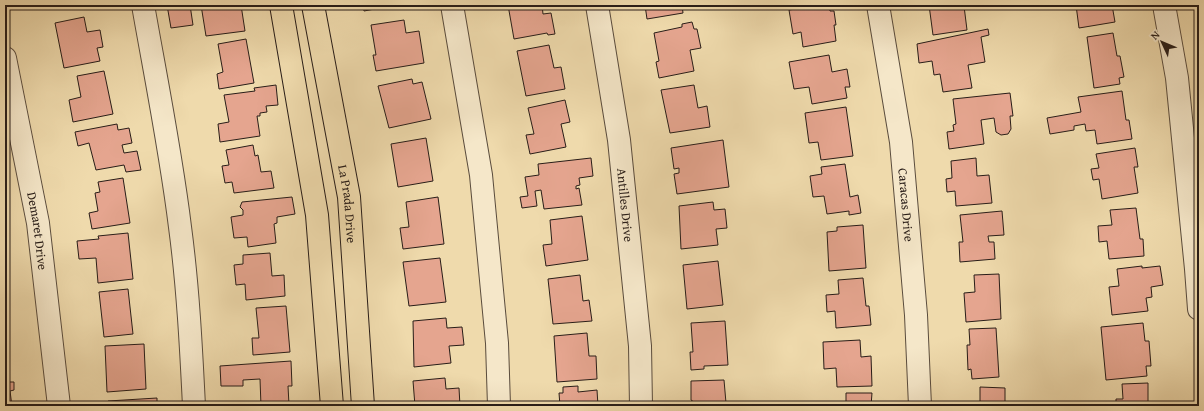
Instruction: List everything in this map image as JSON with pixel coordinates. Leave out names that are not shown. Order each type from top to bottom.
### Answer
[{"type":"main road","points":[[281,5],[317,215],[332,406]]},
{"type":"main road","name":"La Prada Drive","points":[[313,5],[349,197],[363,406]]},
{"type":"street","points":[[143,5],[165,126],[180,227],[189,310],[194,406]]},
{"type":"street","points":[[452,5],[481,175],[497,344],[499,406]]},
{"type":"street","name":"Antilles Drive","points":[[597,5],[620,148],[640,346],[641,406]]},
{"type":"street","name":"Caracas Drive","points":[[878,5],[901,142],[916,315],[920,406]]},
{"type":"street","points":[[1164,5],[1177,78],[1199,309]]},
{"type":"street","name":"Demaret Drive","points":[[5,58],[38,223],[59,406]]},
{"type":"building","points":[[167,5],[190,5],[193,25],[171,28]]},
{"type":"building","points":[[201,5],[241,5],[245,31],[206,36]]},
{"type":"building","points":[[363,5],[396,5],[364,11]]},
{"type":"building","points":[[508,5],[542,5],[543,14],[551,13],[555,34],[548,35],[547,33],[514,39]]},
{"type":"building","points":[[645,5],[682,5],[683,13],[647,19]]},
{"type":"building","points":[[801,5],[829,5],[830,11],[834,11],[836,41],[803,47],[801,32],[793,34],[789,10],[802,8]]},
{"type":"building","points":[[929,5],[973,5],[964,6],[967,30],[933,35]]},
{"type":"building","points":[[1076,5],[1112,5],[1115,22],[1079,28]]},
{"type":"building","points":[[84,17],[87,32],[100,30],[103,47],[97,48],[100,61],[64,68],[55,23]]},
{"type":"building","points":[[404,20],[406,33],[419,31],[424,63],[376,71],[373,55],[376,55],[371,25]]},
{"type":"building","points":[[692,22],[694,29],[697,29],[701,48],[690,50],[694,71],[659,78],[656,62],[659,61],[654,33],[682,27],[682,24]]},
{"type":"building","points":[[988,29],[989,35],[981,37],[985,62],[968,65],[972,88],[943,92],[940,74],[934,75],[932,61],[919,63],[917,44]]},
{"type":"building","points":[[1113,33],[1117,56],[1120,56],[1124,77],[1119,78],[1120,84],[1094,88],[1087,37]]},
{"type":"building","points":[[246,39],[254,83],[219,89],[217,74],[223,72],[218,44]]},
{"type":"building","points":[[549,45],[554,68],[561,67],[565,89],[526,96],[517,51]]},
{"type":"building","points":[[829,55],[832,72],[847,69],[850,87],[845,87],[847,98],[812,104],[809,87],[794,89],[789,62]]},
{"type":"building","points":[[104,71],[113,114],[73,122],[69,100],[81,97],[77,76]]},
{"type":"building","points":[[412,79],[413,84],[422,82],[431,119],[389,128],[378,86]]},
{"type":"building","points":[[276,85],[278,105],[266,106],[267,112],[260,113],[260,116],[257,116],[260,136],[220,142],[218,124],[229,122],[224,95],[255,91],[254,88]]},
{"type":"building","points":[[694,85],[698,108],[707,106],[710,127],[670,133],[661,90]]},
{"type":"building","points":[[1122,91],[1126,120],[1129,120],[1132,139],[1097,144],[1095,130],[1086,131],[1085,124],[1074,126],[1074,130],[1050,134],[1047,118],[1081,112],[1078,97]]},
{"type":"building","points":[[1010,93],[1013,116],[1010,116],[1011,129],[1008,134],[1001,135],[996,132],[994,118],[981,120],[984,144],[949,149],[947,132],[954,131],[953,125],[956,124],[953,99]]},
{"type":"building","points":[[565,100],[570,122],[561,124],[566,147],[530,154],[526,135],[534,134],[528,108]]},
{"type":"building","points":[[846,107],[853,156],[821,160],[818,142],[809,143],[805,113]]},
{"type":"building","points":[[117,124],[118,130],[129,128],[132,143],[122,145],[124,153],[137,151],[141,170],[126,172],[124,165],[96,170],[89,143],[78,146],[75,132]]},
{"type":"building","points":[[426,138],[433,181],[398,187],[391,144]]},
{"type":"building","points":[[723,140],[729,187],[677,194],[674,174],[679,173],[679,168],[674,169],[671,148]]},
{"type":"building","points":[[253,145],[255,156],[258,155],[261,172],[271,171],[274,188],[234,193],[232,182],[225,183],[222,166],[229,165],[226,150]]},
{"type":"building","points":[[1135,148],[1138,167],[1134,167],[1138,193],[1102,199],[1099,179],[1093,180],[1091,169],[1099,168],[1096,154]]},
{"type":"building","points":[[591,158],[593,176],[579,178],[580,185],[576,186],[576,189],[579,188],[582,205],[544,209],[541,190],[535,191],[537,206],[522,208],[520,197],[528,196],[525,177],[539,175],[538,164]]},
{"type":"building","points":[[976,158],[977,176],[989,175],[992,203],[956,206],[955,191],[947,192],[946,179],[952,178],[951,161]]},
{"type":"building","points":[[845,164],[850,197],[858,195],[861,213],[849,215],[849,211],[827,214],[824,196],[813,197],[810,176],[822,174],[821,167]]},
{"type":"building","points":[[123,178],[130,223],[92,229],[89,213],[98,211],[95,193],[100,192],[98,182]]},
{"type":"building","points":[[292,197],[295,214],[277,217],[277,223],[274,224],[276,243],[248,247],[247,237],[234,238],[231,217],[243,215],[243,210],[240,207],[242,202]]},
{"type":"building","points":[[438,197],[444,244],[403,249],[400,228],[409,227],[406,202]]},
{"type":"building","points":[[713,202],[714,210],[725,209],[727,228],[716,229],[718,245],[681,249],[679,206]]},
{"type":"building","points":[[1136,208],[1140,239],[1143,239],[1144,256],[1109,259],[1107,241],[1099,242],[1098,226],[1112,225],[1110,210]]},
{"type":"building","points":[[1002,211],[1004,235],[988,236],[989,242],[994,242],[995,259],[960,262],[959,242],[963,242],[960,215]]},
{"type":"building","points":[[582,216],[588,260],[546,266],[543,245],[552,244],[550,220]]},
{"type":"building","points":[[863,225],[866,268],[829,271],[827,232],[837,231],[837,227]]},
{"type":"building","points":[[128,233],[133,279],[98,283],[96,258],[79,259],[77,241],[99,239],[98,236]]},
{"type":"building","points":[[270,253],[272,276],[284,275],[285,296],[246,300],[245,284],[236,285],[234,265],[243,264],[243,255]]},
{"type":"building","points":[[440,258],[446,302],[409,306],[403,262]]},
{"type":"building","points":[[718,261],[723,305],[687,309],[683,265]]},
{"type":"building","points":[[1142,266],[1142,268],[1160,266],[1163,285],[1151,287],[1152,297],[1146,298],[1148,311],[1112,315],[1109,287],[1119,286],[1117,269]]},
{"type":"building","points":[[999,274],[1001,319],[966,322],[964,293],[975,292],[974,275]]},
{"type":"building","points":[[580,275],[583,301],[589,300],[592,321],[553,324],[548,279]]},
{"type":"building","points":[[863,278],[866,306],[869,306],[871,325],[836,328],[835,311],[827,312],[826,295],[839,294],[838,280]]},
{"type":"building","points":[[128,289],[133,334],[104,337],[99,292]]},
{"type":"building","points":[[286,306],[290,352],[253,355],[252,338],[259,338],[256,308]]},
{"type":"building","points":[[446,318],[447,328],[462,327],[464,345],[449,346],[451,363],[414,367],[413,321]]},
{"type":"building","points":[[725,321],[728,365],[704,366],[704,369],[691,370],[690,352],[693,352],[691,323]]},
{"type":"building","points":[[5,322],[8,353],[5,353]]},
{"type":"building","points":[[1143,323],[1145,341],[1149,341],[1151,366],[1146,366],[1147,376],[1106,380],[1101,327]]},
{"type":"building","points":[[996,328],[999,377],[972,379],[971,369],[968,370],[967,345],[970,345],[969,329]]},
{"type":"building","points":[[587,333],[589,356],[596,356],[597,379],[557,382],[554,336]]},
{"type":"building","points":[[860,340],[861,357],[871,356],[872,386],[837,387],[836,368],[824,369],[823,342]]},
{"type":"building","points":[[144,344],[146,389],[107,392],[105,346]]},
{"type":"building","points":[[291,361],[292,386],[288,386],[289,405],[261,406],[260,379],[243,380],[243,386],[221,386],[220,366]]},
{"type":"building","points":[[5,362],[7,362],[9,382],[14,382],[14,390],[10,391],[12,406],[5,406]]},
{"type":"building","points":[[445,378],[446,389],[459,388],[460,406],[415,406],[413,381]]},
{"type":"building","points":[[724,380],[726,403],[735,402],[735,406],[695,406],[694,402],[691,400],[691,381]]},
{"type":"building","points":[[1148,383],[1148,406],[1116,406],[1116,399],[1123,399],[1122,384]]},
{"type":"building","points":[[578,386],[578,392],[597,390],[598,406],[560,406],[559,393],[563,393],[563,387]]},
{"type":"building","points":[[980,387],[1005,388],[1005,406],[980,406]]},
{"type":"building","points":[[846,393],[872,393],[871,406],[846,406]]},
{"type":"building","points":[[157,398],[157,406],[108,406],[108,401]]}]
